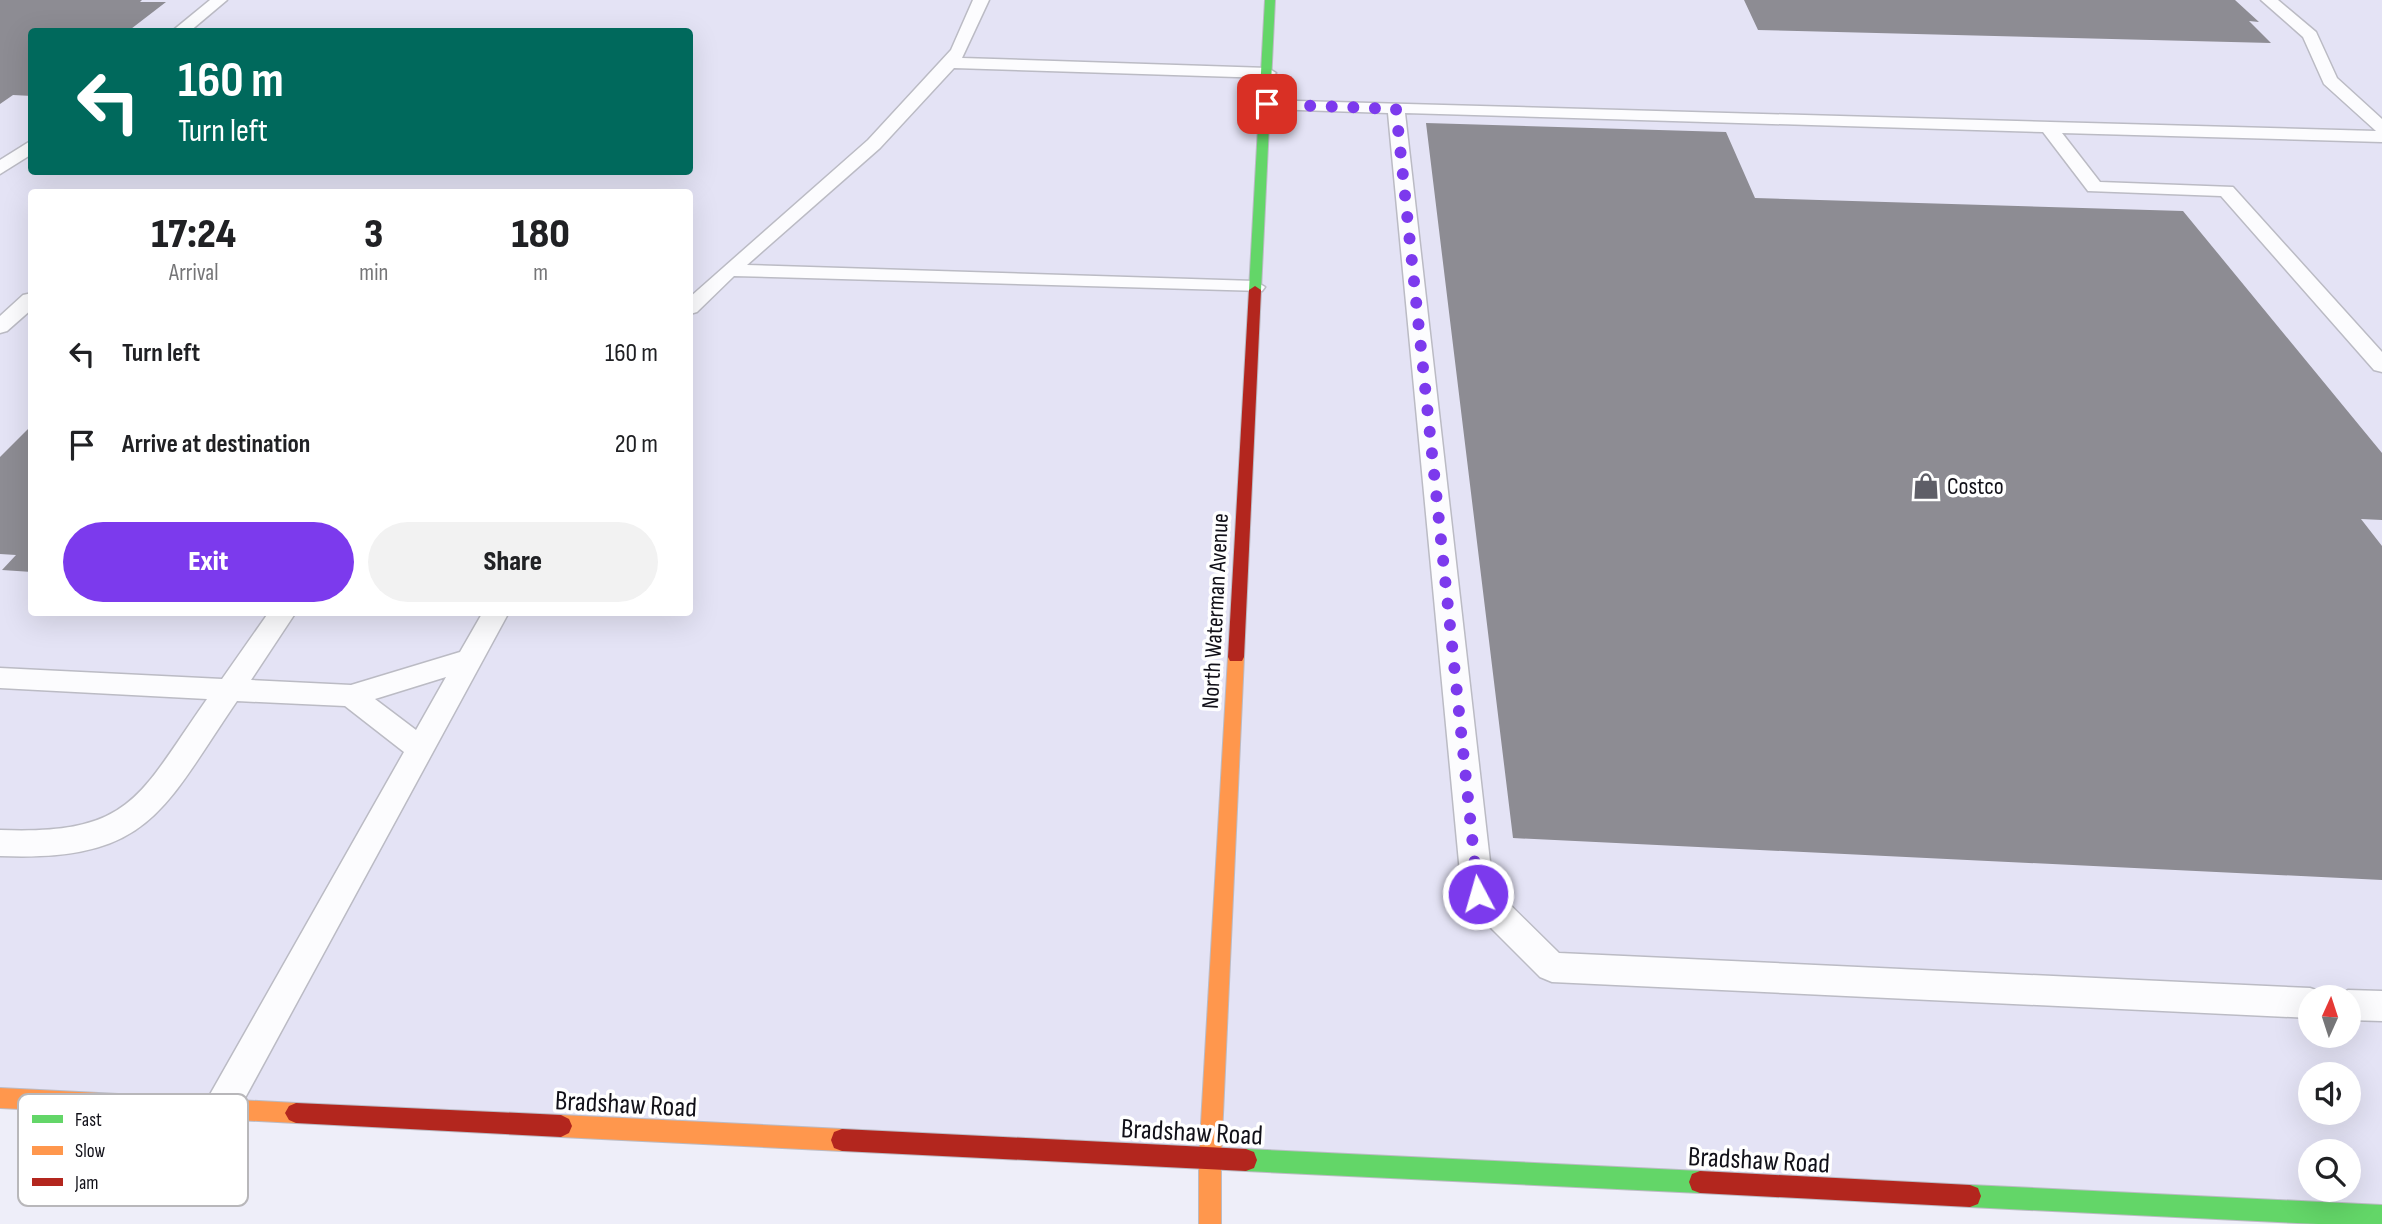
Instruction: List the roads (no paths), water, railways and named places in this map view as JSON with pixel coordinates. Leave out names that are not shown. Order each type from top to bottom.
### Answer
[{"type":"street","name":"North Waterman Avenue","points":[[1210,1224],[1210,1158],[1255,287],[1267,104],[1270,0]]},
{"type":"street","name":"Bradshaw Road","points":[[0,1098],[18,1099]]},
{"type":"street","name":"Bradshaw Road","points":[[248,1111],[2382,1216]]},
{"type":"lane","points":[[185,28],[219,0]]},
{"type":"lane","points":[[693,305],[729,270],[874,144],[959,51],[981,0]]},
{"type":"lane","points":[[2269,0],[2310,35],[2330,80],[2382,128]]},
{"type":"lane","points":[[950,63],[1268,73]]},
{"type":"lane","points":[[1267,104],[2382,137]]},
{"type":"lane","points":[[1396,109],[1478,894],[1552,967],[2298,1002]]},
{"type":"lane","points":[[2049,128],[2095,187],[2226,191],[2382,365]]},
{"type":"lane","points":[[0,169],[28,148]]},
{"type":"lane","points":[[729,270],[1255,287]]},
{"type":"lane","points":[[0,300],[28,299]]},
{"type":"lane","points":[[0,327],[28,302]]},
{"type":"lane","points":[[0,843],[43,845],[94,838],[138,817],[280,616]]},
{"type":"lane","points":[[229,1094],[418,748],[494,616]]},
{"type":"lane","points":[[0,678],[351,696],[468,660]]},
{"type":"lane","points":[[351,696],[418,748]]},
{"type":"lane","points":[[2361,1005],[2382,1006]]},
{"type":"place","name":"Costco","points":[[1926,486]]}]
